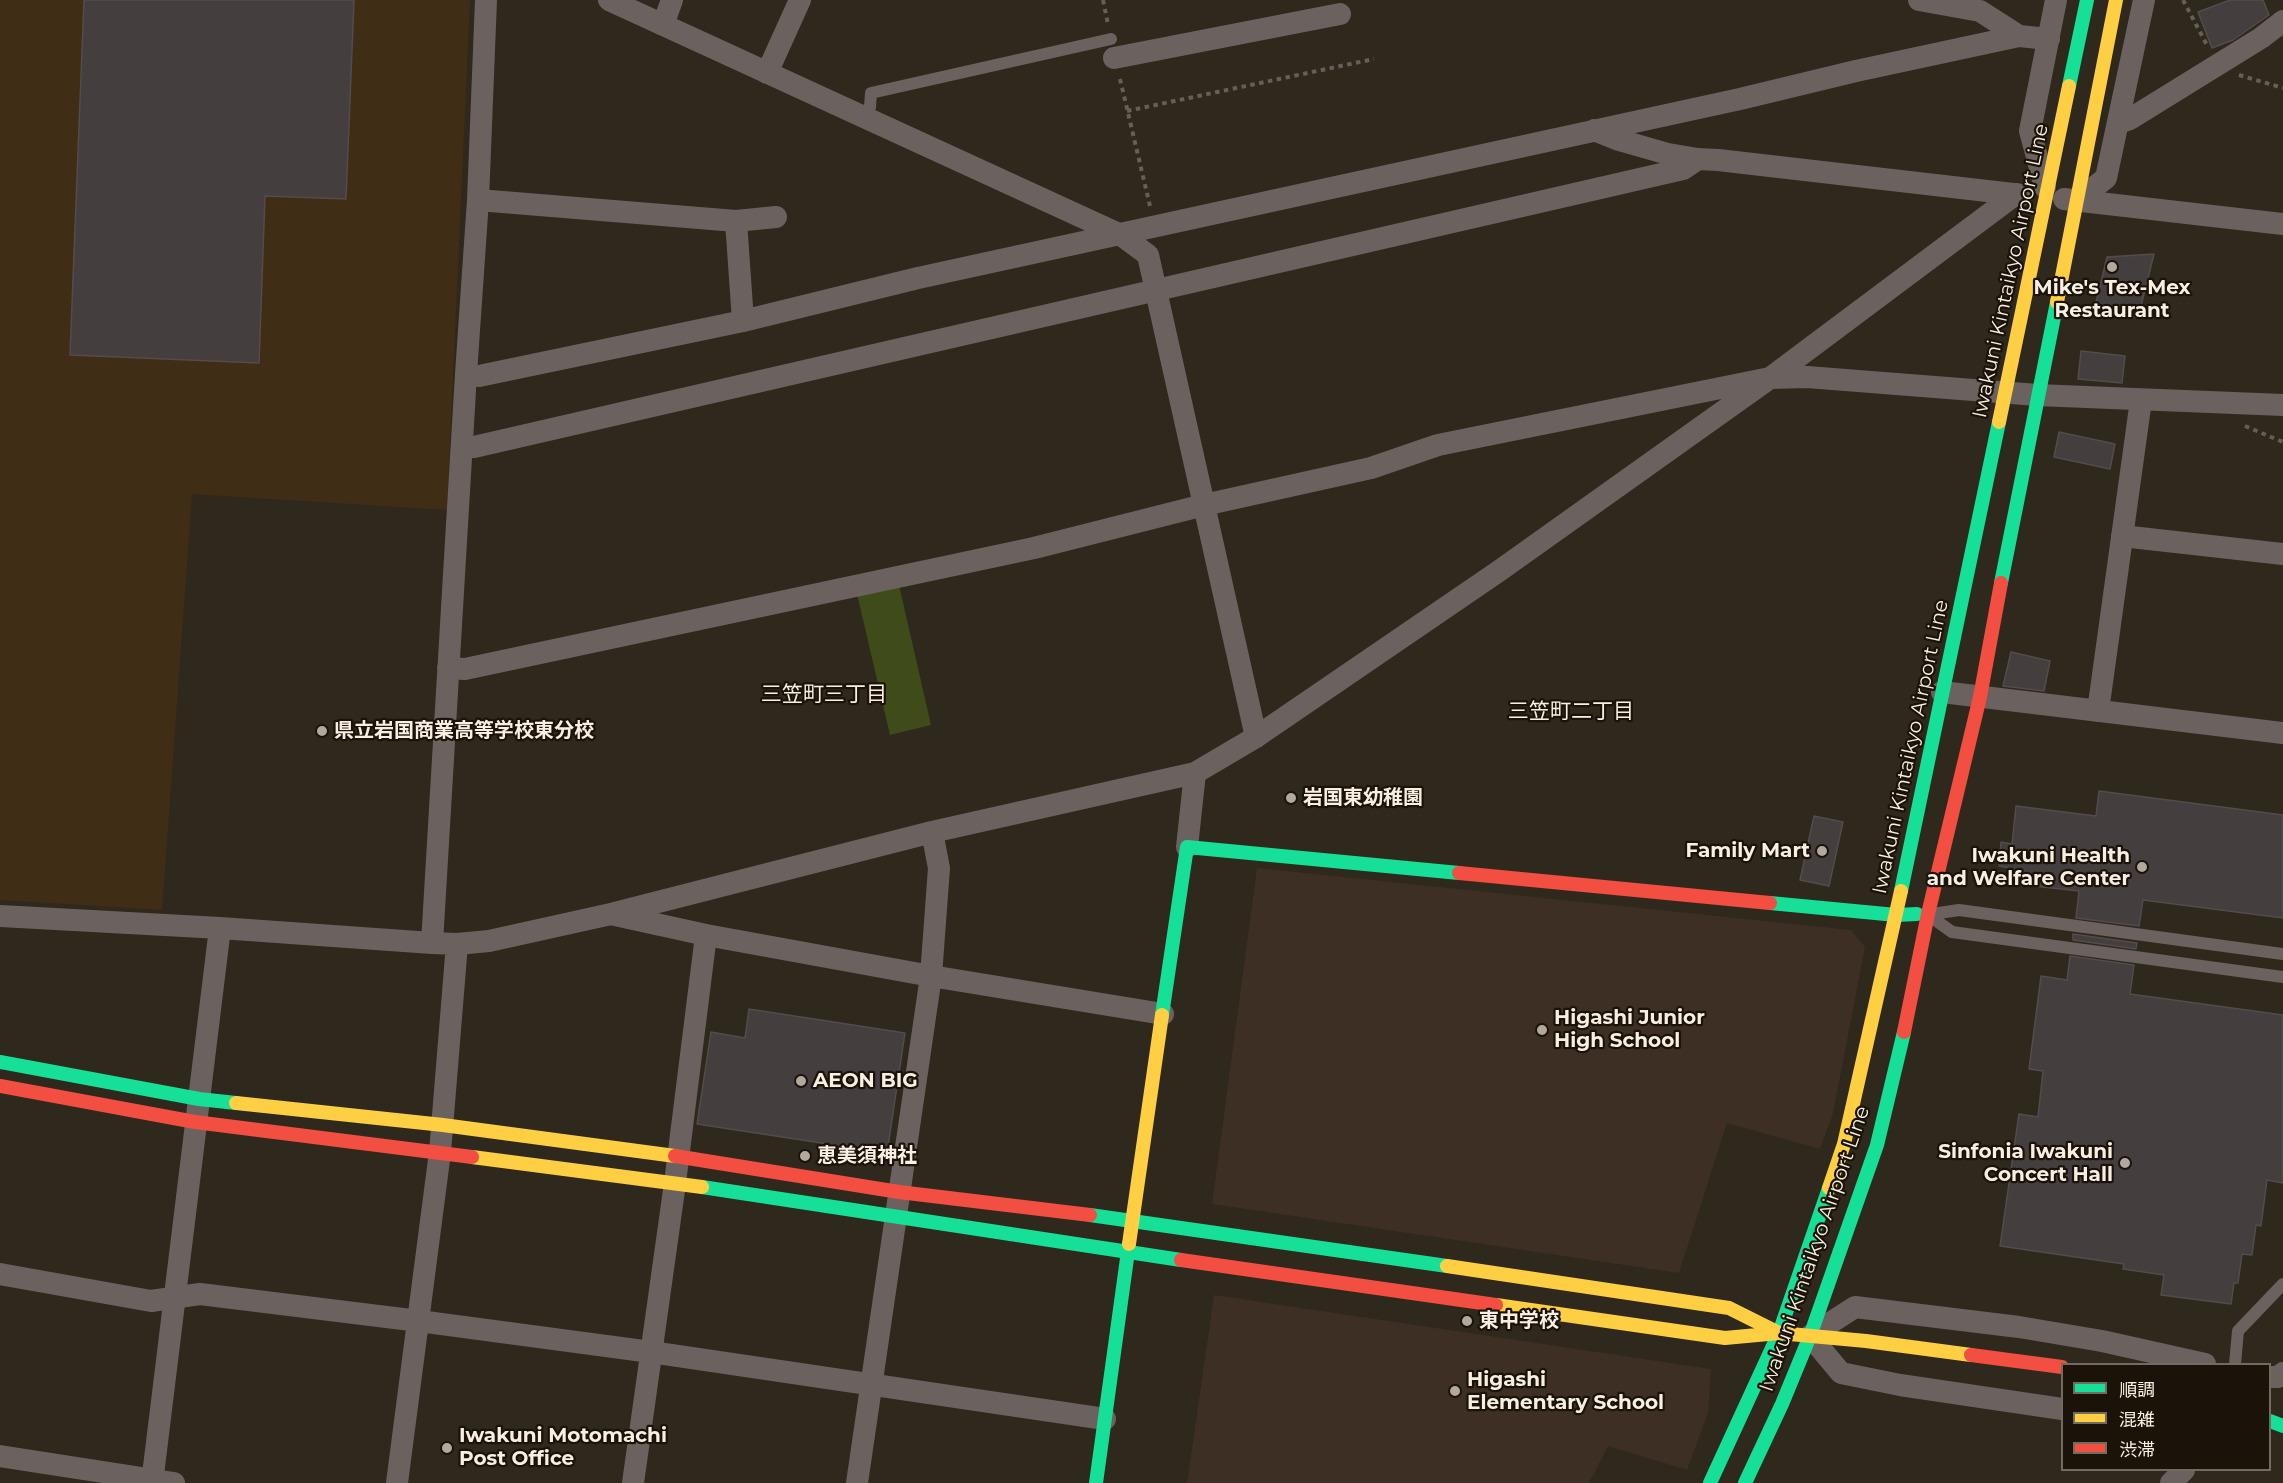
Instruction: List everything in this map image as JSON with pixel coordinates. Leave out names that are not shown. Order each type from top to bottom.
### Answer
[{"type":"street","points":[[432,943],[478,200],[486,0]]},
{"type":"street","points":[[609,0],[1121,235],[1148,255],[1256,737]]},
{"type":"street","points":[[663,25],[672,0]]},
{"type":"street","points":[[766,73],[800,0]]},
{"type":"street","points":[[1919,0],[1980,11],[2019,36]]},
{"type":"street","points":[[2047,197],[2030,131],[2056,0]]},
{"type":"street","name":"Iwakuni Kintaikyo Airport Line","points":[[1710,1483],[1779,1333],[1844,1144],[1896,915],[2087,0]]},
{"type":"street","name":"Iwakuni Kintaikyo Airport Line","points":[[1745,1483],[1782,1404],[1810,1336],[1877,1145],[1928,914],[1980,698],[2037,395],[2078,200],[2116,0]]},
{"type":"street","points":[[2078,200],[2106,178],[2146,1]]},
{"type":"street","points":[[1113,48],[1340,14]]},
{"type":"street","points":[[2118,123],[2130,119],[2261,38],[2283,21]]},
{"type":"street","points":[[466,374],[479,376],[743,321],[918,278],[2019,36],[2049,39]]},
{"type":"street","points":[[1594,130],[1668,154],[1698,159],[2283,224]]},
{"type":"street","points":[[462,447],[474,447],[1683,169],[1698,159]]},
{"type":"street","points":[[0,916],[457,944],[489,940],[611,914],[932,832],[1195,773],[1256,737],[1499,571],[1770,378],[2016,194]]},
{"type":"street","points":[[478,200],[736,221],[776,217]]},
{"type":"street","points":[[736,221],[743,321]]},
{"type":"street","points":[[448,668],[465,669],[1034,548],[1204,505],[1371,468],[1438,445],[1770,378],[1808,377],[2037,395],[2283,405]]},
{"type":"street","points":[[2098,711],[2141,400]]},
{"type":"street","points":[[2122,536],[2283,554]]},
{"type":"street","points":[[1942,692],[2283,734]]},
{"type":"street","points":[[1096,1483],[1187,847],[1195,773]]},
{"type":"street","points":[[857,1483],[931,976],[939,868],[932,832]]},
{"type":"street","points":[[1187,847],[1896,915],[1928,914]]},
{"type":"street","points":[[611,914],[706,935],[931,976],[1163,1014]]},
{"type":"street","points":[[0,1456],[159,1482],[174,1297],[220,928]]},
{"type":"street","points":[[633,1483],[675,1183],[706,935]]},
{"type":"street","points":[[397,1483],[440,1152],[457,944]]},
{"type":"street","points":[[0,1062],[199,1099],[443,1125],[678,1156],[899,1192],[1132,1220],[1729,1308],[1779,1333]]},
{"type":"street","points":[[0,1086],[195,1122],[675,1183],[1128,1252],[1725,1338],[1779,1333],[2061,1367]]},
{"type":"street","points":[[0,1274],[151,1301],[200,1294],[419,1321],[651,1352],[1105,1419]]},
{"type":"street","points":[[1810,1336],[1855,1307],[2019,1327],[2102,1341],[2196,1363]]},
{"type":"street","points":[[1810,1336],[1841,1373],[1900,1385],[2061,1409]]},
{"type":"street","points":[[2170,1483],[2183,1471]]},
{"type":"lane","points":[[865,118],[870,107],[871,93],[1113,48]]},
{"type":"lane","points":[[1928,914],[1959,910],[2283,954]]},
{"type":"lane","points":[[1928,914],[1952,932],[2283,977]]},
{"type":"lane","points":[[2235,1363],[2238,1331],[2283,1284]]},
{"type":"path","points":[[1104,0],[1127,111],[1155,227]]},
{"type":"path","points":[[1127,111],[1374,59]]},
{"type":"shaded area","points":[[0,0],[470,0],[447,510],[192,494],[162,910],[0,900]]},
{"type":"shaded area","name":"Higashi Junior High School","points":[[1257,868],[1851,930],[1865,947],[1833,1113],[1820,1149],[1727,1123],[1679,1273],[1212,1204]]},
{"type":"shaded area","name":"Higashi Elementary School","points":[[1214,1295],[1711,1369],[1708,1413],[1687,1470],[1608,1446],[1589,1483],[1187,1483]]},
{"type":"green space","points":[[899,585],[931,725],[890,735],[857,594]]},
{"type":"building","points":[[84,0],[354,0],[346,199],[265,196],[259,363],[70,355]]},
{"type":"building","points":[[2230,0],[2263,0],[2269,15],[2233,40],[2212,48],[2198,12]]},
{"type":"building","points":[[2154,254],[2138,318],[2095,307],[2107,257]]},
{"type":"building","points":[[2081,351],[2125,356],[2122,383],[2078,379]]},
{"type":"building","points":[[2059,432],[2115,444],[2110,469],[2054,457]]},
{"type":"building","points":[[2011,652],[2050,661],[2044,691],[2003,686]]},
{"type":"building","points":[[2099,791],[2283,815],[2283,918],[2143,900],[2139,926],[2076,918],[2079,891],[2007,883],[2009,868],[1999,866],[2001,842],[2012,844],[2016,806],[2096,816]]},
{"type":"building","name":"Family Mart","points":[[1814,816],[1843,822],[1829,886],[1800,880]]},
{"type":"building","points":[[2073,934],[2137,943],[2136,949],[2073,940]]},
{"type":"building","points":[[2070,956],[2134,965],[2130,994],[2283,1015],[2283,1183],[2267,1180],[2261,1226],[2256,1225],[2252,1255],[2242,1254],[2238,1283],[2234,1283],[2231,1304],[2161,1295],[2164,1275],[2123,1269],[2124,1264],[2000,1246],[2019,1114],[2038,1117],[2043,1071],[2029,1069],[2041,976],[2067,980]]},
{"type":"building","name":"AEON BIG","points":[[749,1009],[905,1033],[887,1153],[697,1124],[711,1032],[745,1038]]},
{"type":"traffic: fast","points":[[2069,86],[2087,0]]},
{"type":"traffic: fast","points":[[2001,583],[2057,302]]},
{"type":"traffic: fast","points":[[1901,891],[1999,422]]},
{"type":"traffic: fast","points":[[1162,1015],[1187,847],[1459,873]]},
{"type":"traffic: fast","points":[[1770,903],[1896,915],[1917,914]]},
{"type":"traffic: fast","points":[[1745,1483],[1782,1404],[1810,1336],[1877,1145],[1904,1032]]},
{"type":"traffic: fast","points":[[0,1062],[199,1099],[236,1103]]},
{"type":"traffic: fast","points":[[702,1187],[1181,1260]]},
{"type":"traffic: fast","points":[[1710,1483],[1779,1333],[1829,1188]]},
{"type":"traffic: fast","points":[[1090,1215],[1447,1266]]},
{"type":"traffic: fast","points":[[1096,1483],[1129,1244]]},
{"type":"traffic: fast","points":[[2271,1421],[2283,1426]]},
{"type":"traffic: slow","points":[[2057,302],[2116,0]]},
{"type":"traffic: slow","points":[[1999,422],[2069,86]]},
{"type":"traffic: slow","points":[[1829,1188],[1844,1144],[1901,891]]},
{"type":"traffic: slow","points":[[1129,1244],[1162,1015]]},
{"type":"traffic: slow","points":[[236,1103],[443,1125],[675,1156]]},
{"type":"traffic: slow","points":[[472,1157],[702,1187]]},
{"type":"traffic: slow","points":[[1447,1266],[1729,1308],[1779,1333]]},
{"type":"traffic: slow","points":[[1496,1305],[1725,1338],[1779,1333],[1866,1341],[1971,1355]]},
{"type":"traffic: jam","points":[[1904,1032],[1928,914],[1980,697],[2001,583]]},
{"type":"traffic: jam","points":[[1459,873],[1770,903]]},
{"type":"traffic: jam","points":[[0,1086],[195,1122],[472,1157]]},
{"type":"traffic: jam","points":[[675,1156],[899,1192],[1090,1215]]},
{"type":"traffic: jam","points":[[1181,1260],[1496,1305]]},
{"type":"traffic: jam","points":[[1971,1355],[2061,1367]]},
{"type":"place","name":"Mike's Tex-Mex Restaurant","points":[[2112,267]]},
{"type":"place","name":"県立岩国商業高等学校東分校","points":[[322,731]]},
{"type":"place","name":"岩国東幼稚園","points":[[1291,798]]},
{"type":"place","name":"Family Mart","points":[[1822,851]]},
{"type":"place","name":"Iwakuni Health and Welfare Center","points":[[2142,867]]},
{"type":"place","name":"Higashi Junior High School","points":[[1542,1030]]},
{"type":"place","name":"AEON BIG","points":[[801,1081]]},
{"type":"place","name":"恵美須神社","points":[[805,1156]]},
{"type":"place","name":"Sinfonia Iwakuni Concert Hall","points":[[2125,1163]]},
{"type":"place","name":"東中学校","points":[[1467,1321]]},
{"type":"place","name":"Higashi Elementary School","points":[[1455,1391]]},
{"type":"place","name":"Iwakuni Motomachi Post Office","points":[[447,1448]]},
{"type":"district","name":"三笠町三丁目","points":[[824,695]]},
{"type":"district","name":"三笠町二丁目","points":[[1571,712]]}]
